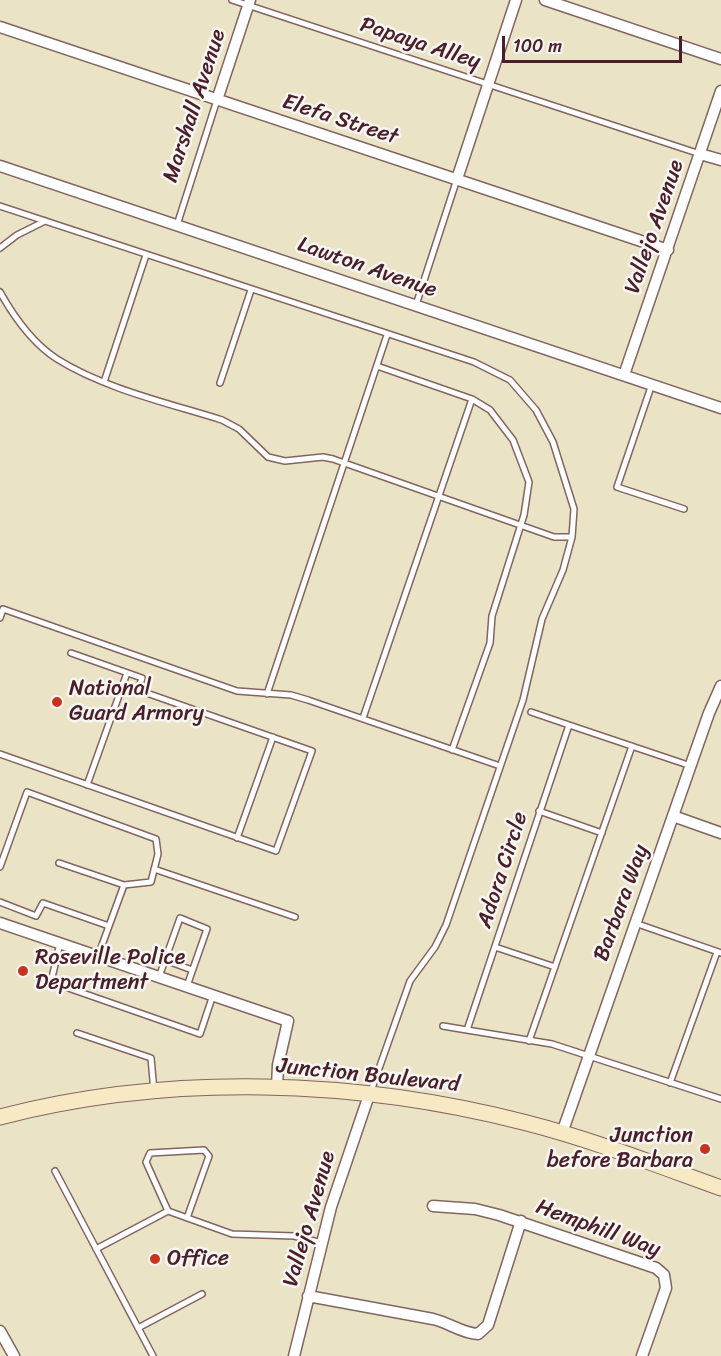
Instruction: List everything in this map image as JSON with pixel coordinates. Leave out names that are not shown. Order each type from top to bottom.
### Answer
[{"type":"main road","name":"Junction Boulevard","points":[[0,1117],[96,1099],[154,1093],[277,1088],[423,1100],[562,1133],[721,1188]]},
{"type":"street","points":[[457,179],[516,0]]},
{"type":"street","points":[[545,0],[721,59]]},
{"type":"street","name":"Marshall Avenue","points":[[217,100],[249,3]]},
{"type":"street","name":"Elefa Street","points":[[0,27],[668,250]]},
{"type":"street","name":"Vallejo Avenue","points":[[624,375],[721,91]]},
{"type":"street","points":[[700,154],[721,160]]},
{"type":"street","name":"Lawton Avenue","points":[[0,166],[721,408]]},
{"type":"street","name":"Barbara Way","points":[[562,1133],[721,686]]},
{"type":"street","points":[[674,816],[721,832]]},
{"type":"street","points":[[0,923],[288,1021],[278,1065],[277,1088]]},
{"type":"street","name":"Vallejo Avenue","points":[[294,1356],[331,1207],[369,1095]]},
{"type":"street","name":"Hemphill Way","points":[[433,1206],[475,1209],[521,1221],[656,1268],[664,1275],[666,1288],[642,1356]]},
{"type":"street","points":[[308,1296],[433,1319],[447,1323],[464,1333],[478,1334],[488,1325],[521,1221]]},
{"type":"street","points":[[0,1331],[14,1356]]},
{"type":"lane","name":"Papaya Alley","points":[[232,0],[249,3],[700,154]]},
{"type":"lane","name":"Marshall Avenue","points":[[177,225],[217,100]]},
{"type":"lane","points":[[416,305],[457,179]]},
{"type":"lane","points":[[0,206],[474,362],[510,380],[536,410],[553,442],[574,509],[572,537],[563,570],[542,619],[523,700],[446,925],[435,947],[410,981],[369,1095]]},
{"type":"lane","points":[[0,248],[17,235],[45,221]]},
{"type":"lane","points":[[104,382],[146,255]]},
{"type":"lane","points":[[220,383],[251,290]]},
{"type":"lane","points":[[0,292],[29,335],[56,358],[104,382],[222,420],[239,429],[268,457],[292,461],[323,457],[554,537],[572,537]]},
{"type":"lane","points":[[267,694],[387,335]]},
{"type":"lane","points":[[377,366],[472,399],[500,420],[524,464],[530,482],[520,525],[500,585],[488,650],[452,750]]},
{"type":"lane","points":[[652,384],[617,487],[684,509]]},
{"type":"lane","points":[[363,718],[472,399]]},
{"type":"lane","points":[[0,618],[2,608],[237,691],[291,695],[452,750],[501,764]]},
{"type":"lane","points":[[0,754],[276,851],[312,751],[138,690],[142,678],[71,653]]},
{"type":"lane","points":[[87,785],[127,673]]},
{"type":"lane","points":[[531,712],[691,766]]},
{"type":"lane","name":"Adora Circle","points":[[467,1030],[569,725]]},
{"type":"lane","points":[[237,837],[273,737]]},
{"type":"lane","points":[[529,1041],[632,746]]},
{"type":"lane","points":[[0,867],[27,792],[156,839],[158,854],[151,882],[124,885],[59,863]]},
{"type":"lane","points":[[539,811],[602,833]]},
{"type":"lane","points":[[154,868],[295,916]]},
{"type":"lane","points":[[98,956],[124,885]]},
{"type":"lane","points":[[0,902],[36,916],[43,903],[109,926]]},
{"type":"lane","points":[[159,977],[180,918],[207,929],[187,986]]},
{"type":"lane","points":[[635,923],[719,953],[670,1083]]},
{"type":"lane","points":[[60,943],[51,982],[200,1034],[213,995]]},
{"type":"lane","points":[[495,947],[555,967]]},
{"type":"lane","points":[[165,960],[192,970]]},
{"type":"lane","points":[[443,1026],[552,1044],[721,1099]]},
{"type":"lane","points":[[77,1034],[151,1058],[154,1093]]},
{"type":"lane","points":[[187,1218],[209,1156],[204,1150],[150,1153],[146,1162],[168,1211],[187,1218],[232,1234],[294,1236],[322,1242]]},
{"type":"lane","points":[[55,1171],[153,1356]]},
{"type":"lane","points":[[96,1249],[168,1211]]},
{"type":"lane","points":[[138,1328],[201,1294]]},
{"type":"place","name":"National Guard Armory","points":[[57,702]]},
{"type":"place","name":"Roseville Police Department","points":[[23,971]]},
{"type":"place","name":"Junction before Barbara","points":[[705,1149]]},
{"type":"place","name":"Office","points":[[155,1259]]}]
